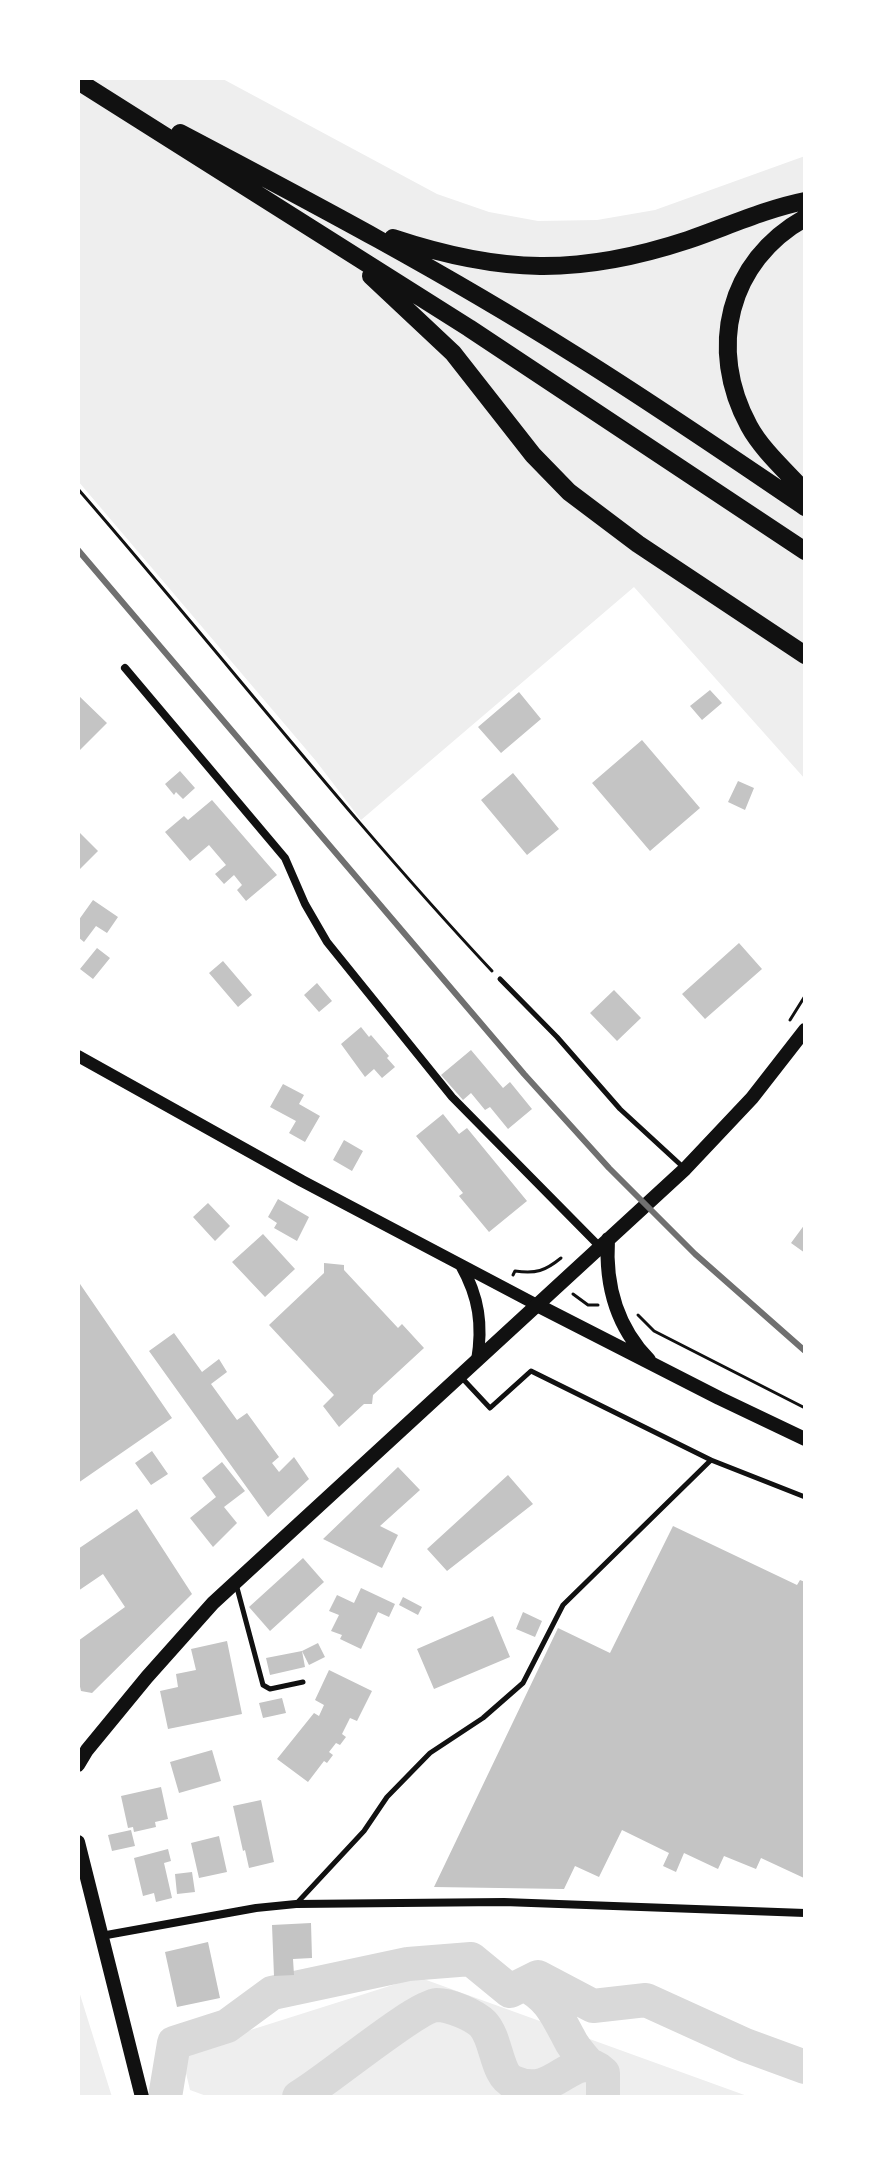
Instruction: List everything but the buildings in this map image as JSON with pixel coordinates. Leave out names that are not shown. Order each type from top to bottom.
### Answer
[{"type":"highway","points":[[78,80],[356,226],[560,345],[805,507]]},
{"type":"highway","points":[[78,80],[469,328],[805,551]]},
{"type":"highway","points":[[356,226],[432,251],[525,268],[626,259],[805,201]]},
{"type":"highway","points":[[805,218],[782,230],[752,263],[730,310],[727,353],[732,388],[750,428],[805,492]]},
{"type":"highway","points":[[340,246],[453,353],[533,455],[569,492],[638,544],[805,655]]},
{"type":"main road","points":[[78,1765],[83,1746],[173,1646],[236,1583],[685,1169],[752,1098],[805,1030]]},
{"type":"main road","points":[[604,1243],[608,1281],[618,1316],[628,1334],[655,1366]]},
{"type":"main road","points":[[537,1305],[805,1439]]},
{"type":"main road","points":[[78,1842],[142,2097]]},
{"type":"street","points":[[125,668],[285,858],[305,904],[327,942],[452,1097],[604,1243]]},
{"type":"street","points":[[78,1056],[302,1181],[537,1305]]},
{"type":"street","points":[[461,1265],[471,1282],[480,1311],[482,1335],[477,1361]]},
{"type":"street","points":[[101,1936],[256,1908],[296,1904],[504,1902],[689,1911],[804,1911]]},
{"type":"lane","points":[[500,979],[557,1037],[620,1109],[685,1169]]},
{"type":"lane","points":[[461,1377],[490,1408],[531,1371],[711,1460],[805,1497]]},
{"type":"lane","points":[[296,1904],[364,1831],[387,1797],[430,1753],[483,1718],[523,1683],[563,1605],[711,1460]]},
{"type":"lane","points":[[236,1583],[263,1685],[270,1689],[303,1682]]},
{"type":"path","points":[[78,489],[307,758],[357,823],[500,979]]},
{"type":"path","points":[[515,1271],[534,1274],[548,1269]]},
{"type":"path","points":[[577,1297],[588,1305],[602,1304]]},
{"type":"path","points":[[634,1310],[654,1331],[805,1408]]},
{"type":"shaded area","points":[[78,78],[221,78],[437,194],[489,212],[538,221],[597,220],[655,210],[805,156],[805,779],[634,587],[361,820],[316,761],[78,481]]},
{"type":"shaded area","points":[[418,1977],[750,2097],[209,2097],[190,2090],[181,2052]]},
{"type":"shaded area","points":[[78,1988],[112,2097],[78,2097]]},
{"type":"waterway","points":[[165,2097],[174,2043],[227,2026],[272,1993],[408,1964],[471,1959],[510,1991],[538,1977],[593,2006],[646,2000],[745,2045],[805,2067]]},
{"type":"waterway","points":[[525,1985],[546,2001],[588,2064]]},
{"type":"waterway","points":[[299,2097],[391,2030],[437,2005],[462,2011],[483,2024],[503,2072],[513,2082],[541,2085],[582,2065],[592,2066],[603,2073],[603,2097]]},
{"type":"railway","points":[[78,550],[524,1074],[609,1168],[695,1254],[805,1351]]}]
